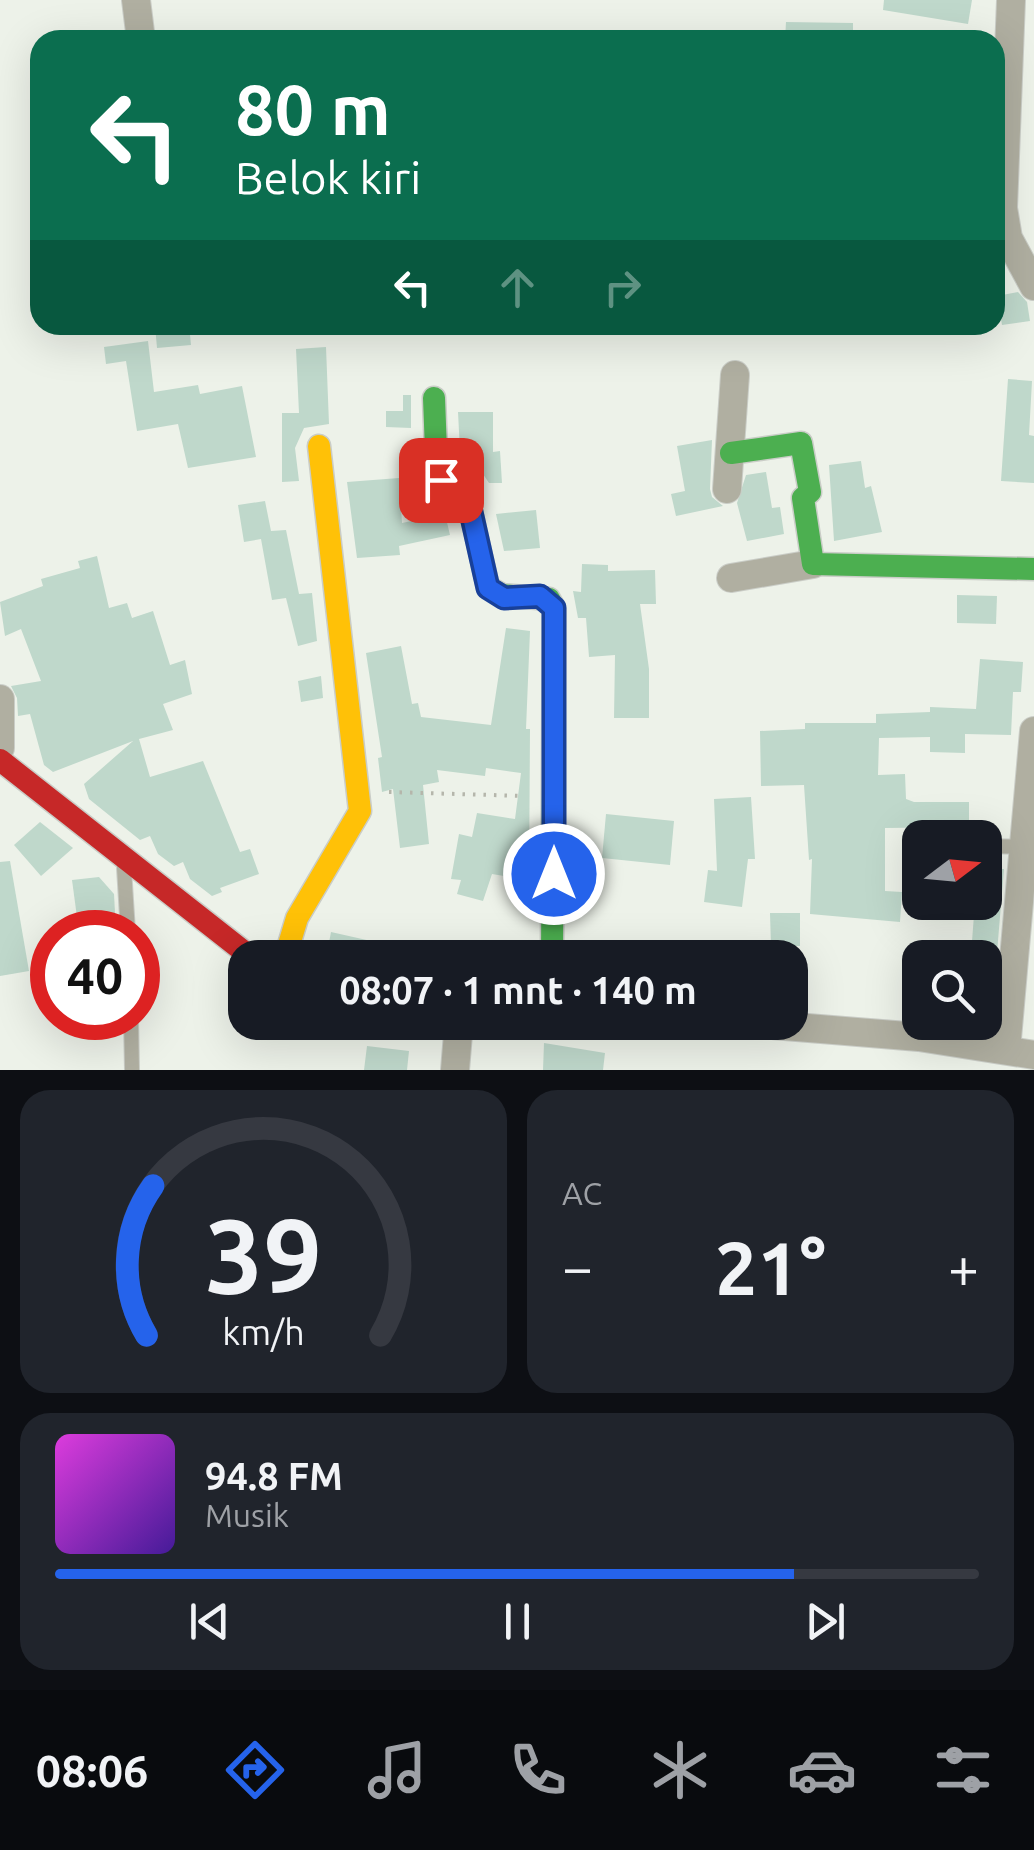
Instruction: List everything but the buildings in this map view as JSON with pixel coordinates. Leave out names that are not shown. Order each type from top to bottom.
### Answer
[{"type":"street","points":[[136,0],[139,30]]},
{"type":"street","points":[[1005,149],[1010,0]]},
{"type":"street","points":[[1005,220],[1008,238],[1034,286]]},
{"type":"street","points":[[726,489],[735,376]]},
{"type":"street","points":[[434,398],[436,472],[441,480],[456,481],[466,490],[488,588],[504,598],[540,596],[554,608],[552,940]]},
{"type":"street","points":[[730,453],[801,443],[810,492],[803,498],[812,564]]},
{"type":"street","points":[[290,940],[297,918],[353,829],[360,796],[318,446]]},
{"type":"street","points":[[731,578],[812,564],[1034,569]]},
{"type":"street","points":[[0,699],[0,748]]},
{"type":"street","points":[[1006,1050],[1027,847],[1034,731]]},
{"type":"street","points":[[0,760],[229,940]]},
{"type":"street","points":[[808,1028],[919,1038],[1034,1055]]},
{"type":"street","points":[[454,1070],[457,1040]]},
{"type":"lane","points":[[1002,846],[1027,847]]},
{"type":"lane","points":[[123,855],[127,910]]},
{"type":"lane","points":[[132,1040],[132,1070]]},
{"type":"path","points":[[360,796],[425,791],[554,799]]},
{"type":"traffic: fast","points":[[434,398],[437,477],[462,483],[466,490],[488,587],[502,595],[549,599],[554,608],[552,940]]},
{"type":"traffic: fast","points":[[731,453],[801,443],[810,492],[803,498],[813,564],[1034,569]]},
{"type":"traffic: slow","points":[[290,940],[297,918],[360,811],[319,446]]},
{"type":"traffic: jam","points":[[0,760],[229,940]]},
{"type":"route","points":[[441,480],[456,481],[466,490],[488,588],[504,598],[540,596],[549,599],[554,608],[554,874]]}]
